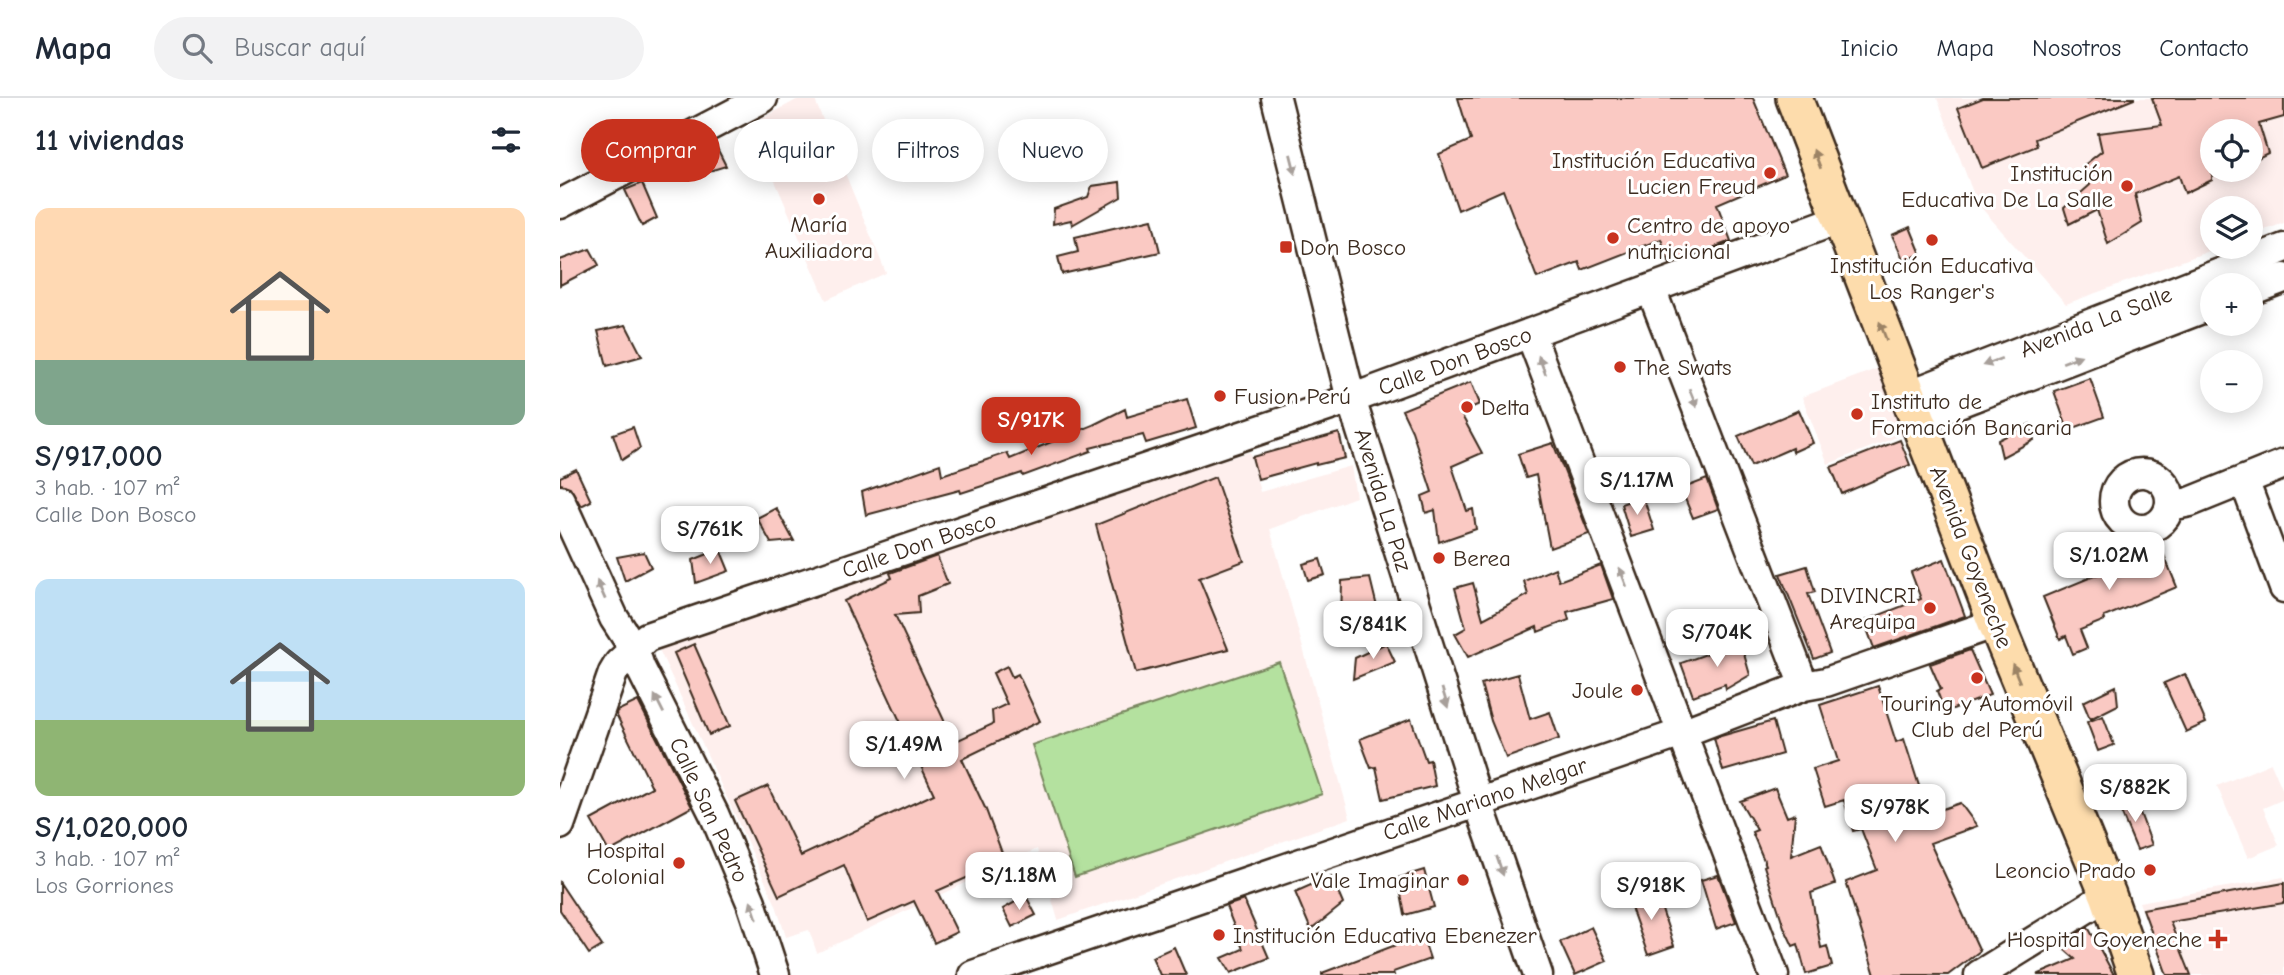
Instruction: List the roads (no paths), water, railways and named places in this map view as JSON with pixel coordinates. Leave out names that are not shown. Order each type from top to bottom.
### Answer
[{"type":"main road","name":"Avenida Goyeneche","points":[[1794,98],[1996,623],[2108,895],[2136,975]]},
{"type":"street","name":"Avenida La Paz","points":[[1276,98],[1352,399],[1478,802],[1538,975]]},
{"type":"street","points":[[560,204],[747,102]]},
{"type":"street","name":"Calle Don Bosco","points":[[634,649],[647,637],[1352,399],[1840,219]]},
{"type":"street","name":"Avenida La Salle","points":[[1912,407],[2284,248]]},
{"type":"street","points":[[2263,285],[2284,278]]},
{"type":"street","points":[[1651,289],[1804,686]]},
{"type":"street","name":"Avenida La Salle","points":[[1912,407],[2200,309]]},
{"type":"street","points":[[1530,333],[1774,975]]},
{"type":"street","points":[[2170,506],[2190,502],[2284,464]]},
{"type":"street","points":[[2244,481],[2284,588]]},
{"type":"street","name":"Calle San Pedro","points":[[560,500],[614,618],[634,649],[640,667],[714,814],[751,902],[775,975]]},
{"type":"street","name":"Calle Mariano Melgar","points":[[973,975],[1682,733],[1804,686],[1826,682],[1996,623]]},
{"type":"street","points":[[560,774],[598,666],[613,652],[634,649]]},
{"type":"street","points":[[560,825],[612,673],[634,649]]},
{"type":"street","points":[[1979,975],[2108,895]]},
{"type":"place","name":"Institución Educativa Lucien Freud","points":[[1770,173]]},
{"type":"place","name":"Institución Educativa De La Salle","points":[[2127,186]]},
{"type":"place","name":"María Auxiliadora","points":[[819,199]]},
{"type":"place","name":"Centro de apoyo nutricional","points":[[1613,238]]},
{"type":"place","name":"Institución Educativa Los Ranger's","points":[[1932,240]]},
{"type":"place","name":"Don Bosco","points":[[1286,247]]},
{"type":"place","name":"The Swats","points":[[1620,367]]},
{"type":"place","name":"Fusion Perú","points":[[1220,396]]},
{"type":"place","name":"Delta","points":[[1467,407]]},
{"type":"place","name":"Instituto de Formación Bancaria","points":[[1857,414]]},
{"type":"place","name":"Berea","points":[[1439,558]]},
{"type":"place","name":"DIVINCRI Arequipa","points":[[1930,608]]},
{"type":"place","name":"Touring y Automóvil Club del Perú","points":[[1977,678]]},
{"type":"place","name":"Joule","points":[[1637,690]]},
{"type":"place","name":"Hospital Colonial","points":[[679,863]]},
{"type":"place","name":"Leoncio Prado","points":[[2150,870]]},
{"type":"place","name":"Vale Imaginar","points":[[1463,880]]},
{"type":"place","name":"Institución Educativa Ebenezer","points":[[1219,935]]},
{"type":"place","name":"Hospital Goyeneche","points":[[2218,939]]}]
